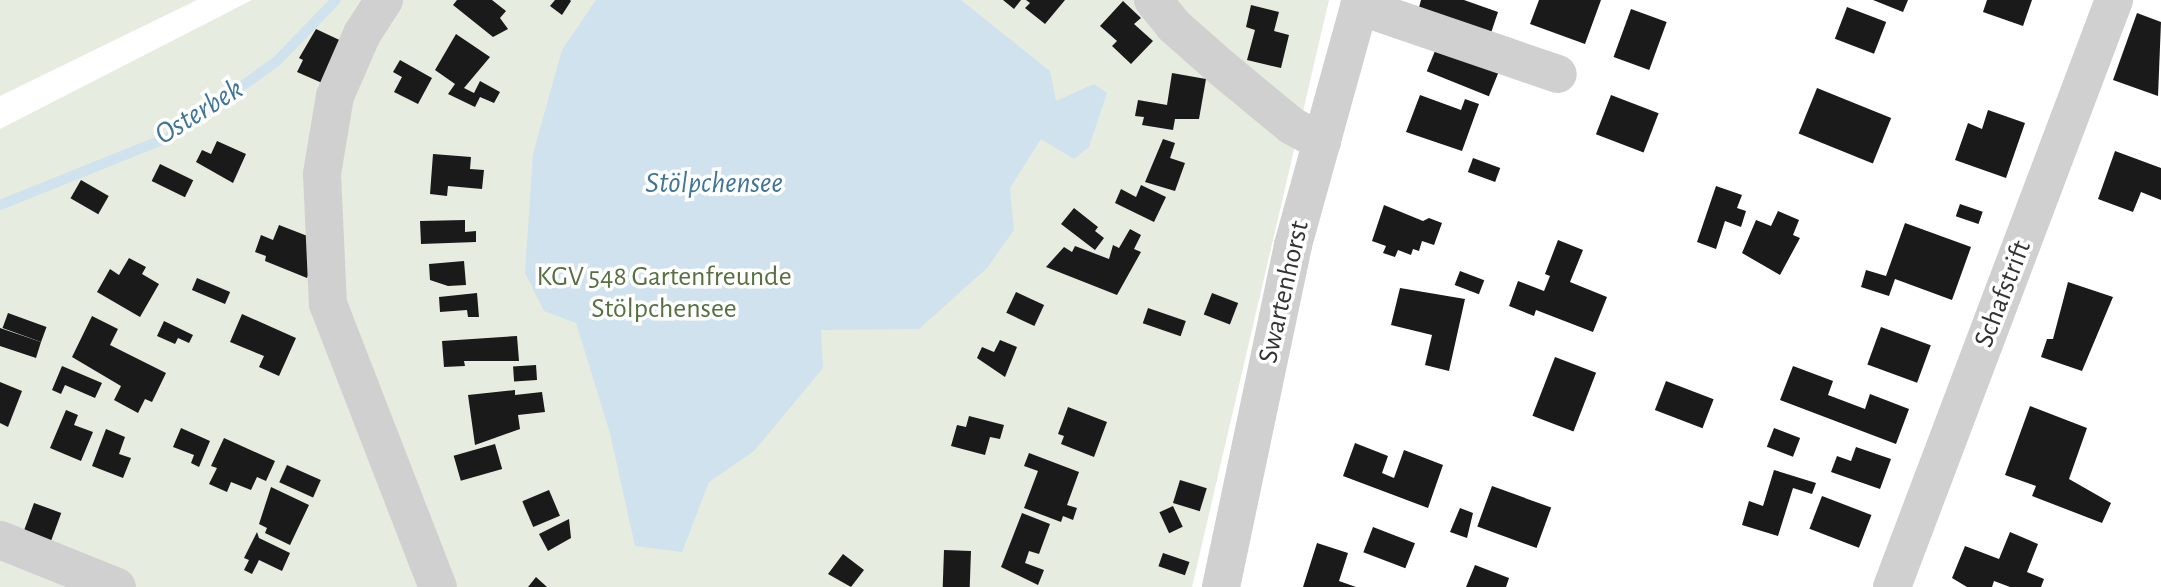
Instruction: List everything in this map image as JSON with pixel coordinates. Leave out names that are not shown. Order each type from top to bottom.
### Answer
[{"type":"street","points":[[384,0],[362,33],[335,96],[322,174],[328,304],[438,587]]},
{"type":"street","points":[[1153,0],[1174,26],[1223,69],[1293,126],[1322,142]]},
{"type":"street","name":"Schafstrift","points":[[1892,587],[2115,0]]},
{"type":"street","points":[[1360,3],[1558,74]]},
{"type":"street","name":"Swartenhorst","points":[[1221,587],[1293,244],[1360,3]]},
{"type":"street","points":[[0,540],[117,587]]},
{"type":"green space","points":[[0,0],[197,0],[0,96]]},
{"type":"green space","name":"KGV 548 Gartenfreunde Stölpchensee","points":[[252,0],[1329,0],[1192,587],[0,587],[0,129]]},
{"type":"water","name":"Stölpchensee","points":[[596,0],[961,0],[1050,71],[1056,101],[1094,84],[1107,93],[1089,147],[1074,159],[1041,139],[1010,188],[1014,230],[987,268],[919,329],[821,330],[823,368],[754,451],[709,482],[682,552],[635,546],[610,433],[576,323],[544,311],[525,273],[533,154],[562,50]]},
{"type":"building","points":[[457,0],[492,0],[506,11],[500,18],[508,29],[493,37],[453,5]]},
{"type":"building","points":[[555,0],[571,1],[562,15],[550,6]]},
{"type":"building","points":[[1003,0],[1021,0],[1014,9]]},
{"type":"building","points":[[1026,0],[1065,0],[1045,24],[1025,8],[1030,3]]},
{"type":"building","points":[[1421,0],[1464,0],[1498,12],[1490,36],[1418,11]]},
{"type":"building","points":[[1539,0],[1601,0],[1585,44],[1530,24]]},
{"type":"building","points":[[1873,0],[1908,0],[1903,12]]},
{"type":"building","points":[[1987,0],[2032,0],[2023,26],[1983,12]]},
{"type":"building","points":[[1123,1],[1141,18],[1134,24],[1153,41],[1131,64],[1112,46],[1117,41],[1100,26]]},
{"type":"building","points":[[1251,5],[1279,12],[1274,31],[1289,35],[1281,68],[1247,60],[1255,30],[1246,27]]},
{"type":"building","points":[[1847,7],[1886,22],[1874,54],[1835,39]]},
{"type":"building","points":[[1631,9],[1667,22],[1649,70],[1614,57]]},
{"type":"building","points":[[2137,13],[2161,22],[2158,96],[2113,80]]},
{"type":"building","points":[[316,29],[348,44],[329,86],[297,72],[303,60],[299,58]]},
{"type":"building","points":[[456,34],[490,57],[464,88],[474,93],[480,81],[500,92],[494,103],[480,97],[475,107],[448,94],[455,84],[435,70]]},
{"type":"building","points":[[1441,36],[1503,61],[1489,96],[1427,71]]},
{"type":"building","points":[[400,60],[432,78],[418,104],[394,92],[402,77],[393,72]]},
{"type":"building","points":[[1172,73],[1206,79],[1199,119],[1175,119],[1173,130],[1142,125],[1144,117],[1135,116],[1138,100],[1167,105]]},
{"type":"building","points":[[1817,88],[1891,118],[1873,163],[1799,133]]},
{"type":"building","points":[[1420,95],[1461,110],[1465,99],[1479,104],[1462,151],[1406,132]]},
{"type":"building","points":[[1611,95],[1659,113],[1644,152],[1596,134]]},
{"type":"building","points":[[1988,110],[2025,123],[2006,178],[1955,160],[1968,123],[1982,129]]},
{"type":"building","points":[[1163,139],[1175,143],[1170,158],[1185,163],[1175,191],[1145,182]]},
{"type":"building","points":[[217,141],[246,154],[233,183],[196,162],[202,150],[211,154]]},
{"type":"building","points":[[2115,151],[2161,168],[2161,200],[2141,192],[2133,212],[2098,199]]},
{"type":"building","points":[[433,154],[471,157],[470,169],[484,170],[482,189],[448,186],[447,196],[430,194]]},
{"type":"building","points":[[1473,158],[1500,168],[1495,182],[1468,172]]},
{"type":"building","points":[[160,164],[193,180],[185,197],[152,181]]},
{"type":"building","points":[[81,180],[109,196],[98,214],[70,198]]},
{"type":"building","points":[[1141,185],[1166,197],[1154,222],[1115,203],[1121,189],[1136,197]]},
{"type":"building","points":[[1716,186],[1742,195],[1737,208],[1746,211],[1741,227],[1725,221],[1716,249],[1697,242]]},
{"type":"building","points":[[1960,204],[1983,212],[1978,224],[1956,216]]},
{"type":"building","points":[[1384,205],[1423,221],[1429,218],[1442,223],[1434,245],[1422,241],[1419,251],[1413,249],[1411,255],[1398,250],[1395,257],[1383,253],[1386,246],[1372,241]]},
{"type":"building","points":[[1074,208],[1098,227],[1095,231],[1104,238],[1095,250],[1061,224]]},
{"type":"building","points":[[1778,211],[1799,220],[1793,235],[1800,238],[1780,275],[1742,253],[1756,220],[1771,226]]},
{"type":"building","points":[[465,220],[465,232],[476,231],[476,242],[421,244],[420,221]]},
{"type":"building","points":[[1905,223],[1971,247],[1952,300],[1895,279],[1889,296],[1861,287],[1866,270],[1886,276]]},
{"type":"building","points":[[279,225],[310,237],[318,249],[307,278],[265,261],[266,256],[255,252],[261,235],[273,240]]},
{"type":"building","points":[[1130,229],[1141,235],[1134,249],[1141,252],[1117,295],[1046,267],[1064,247],[1072,252],[1075,246],[1109,259],[1113,245],[1119,248]]},
{"type":"building","points":[[1558,240],[1583,250],[1570,282],[1607,297],[1593,332],[1536,310],[1534,316],[1509,306],[1518,281],[1544,291],[1550,276],[1545,274]]},
{"type":"building","points":[[129,258],[146,267],[142,274],[159,284],[140,317],[97,292],[110,269],[119,275]]},
{"type":"building","points":[[464,261],[466,285],[448,286],[430,280],[429,264]]},
{"type":"building","points":[[1460,271],[1484,280],[1479,294],[1455,285]]},
{"type":"building","points":[[197,278],[230,292],[225,304],[192,290]]},
{"type":"building","points":[[2068,282],[2113,297],[2082,371],[2041,357],[2047,339],[2053,339]]},
{"type":"building","points":[[1400,288],[1465,299],[1449,371],[1425,365],[1432,335],[1391,325]]},
{"type":"building","points":[[1016,292],[1044,305],[1034,326],[1006,313]]},
{"type":"building","points":[[477,293],[479,317],[468,317],[467,310],[440,312],[439,297]]},
{"type":"building","points":[[1212,293],[1238,303],[1230,325],[1204,314]]},
{"type":"building","points":[[1148,308],[1186,321],[1181,336],[1143,323]]},
{"type":"building","points":[[8,313],[47,327],[41,342],[3,328]]},
{"type":"building","points":[[242,314],[296,338],[279,376],[259,367],[264,356],[230,342]]},
{"type":"building","points":[[92,316],[118,329],[110,345],[166,373],[152,402],[145,399],[138,413],[114,400],[121,386],[72,357]]},
{"type":"building","points":[[164,321],[193,335],[189,343],[178,338],[175,344],[157,336]]},
{"type":"building","points":[[1881,327],[1931,345],[1917,383],[1867,365]]},
{"type":"building","points":[[0,328],[41,342],[36,358],[0,346]]},
{"type":"building","points":[[517,336],[519,361],[464,361],[465,366],[444,367],[442,341]]},
{"type":"building","points":[[1000,340],[1017,347],[1005,377],[977,358],[982,347],[994,352]]},
{"type":"building","points":[[1555,357],[1596,373],[1574,432],[1532,416]]},
{"type":"building","points":[[536,365],[537,380],[514,382],[513,367]]},
{"type":"building","points":[[62,366],[102,383],[95,398],[65,385],[61,394],[52,390]]},
{"type":"building","points":[[1793,366],[1833,381],[1828,395],[1865,409],[1870,394],[1909,409],[1896,444],[1780,400]]},
{"type":"building","points":[[1666,381],[1714,399],[1703,428],[1655,410]]},
{"type":"building","points":[[0,382],[22,391],[8,427],[0,423]]},
{"type":"building","points":[[515,390],[515,395],[542,392],[545,412],[518,415],[520,429],[475,445],[468,395]]},
{"type":"building","points":[[2030,406],[2087,428],[2069,479],[2111,503],[2102,523],[2032,496],[2036,486],[2005,475]]},
{"type":"building","points":[[1068,407],[1107,422],[1094,457],[1061,444],[1064,436],[1058,434]]},
{"type":"building","points":[[66,410],[78,415],[74,425],[93,432],[81,461],[50,448]]},
{"type":"building","points":[[969,416],[1004,425],[1000,439],[990,437],[985,455],[951,446],[957,425],[966,427]]},
{"type":"building","points":[[181,428],[210,441],[199,467],[191,463],[194,455],[173,447]]},
{"type":"building","points":[[1774,428],[1800,438],[1793,457],[1767,447]]},
{"type":"building","points":[[106,429],[125,437],[119,454],[131,458],[123,478],[92,466]]},
{"type":"building","points":[[224,438],[275,461],[266,481],[257,477],[251,490],[231,482],[227,492],[209,484],[217,468],[211,466]]},
{"type":"building","points":[[1355,443],[1388,456],[1382,473],[1394,478],[1404,450],[1443,465],[1428,508],[1343,476]]},
{"type":"building","points":[[495,444],[502,469],[461,481],[454,456]]},
{"type":"building","points":[[1856,447],[1891,459],[1880,489],[1831,472],[1837,456],[1851,461]]},
{"type":"building","points":[[1029,453],[1079,472],[1067,505],[1077,508],[1073,520],[1063,516],[1061,522],[1024,508],[1038,471],[1024,466]]},
{"type":"building","points":[[287,465],[321,480],[313,497],[279,482]]},
{"type":"building","points":[[1774,470],[1816,483],[1812,494],[1793,488],[1778,536],[1742,525],[1749,501],[1763,506]]},
{"type":"building","points":[[1180,480],[1207,488],[1200,511],[1173,503]]},
{"type":"building","points":[[1492,486],[1551,508],[1536,548],[1477,526]]},
{"type":"building","points":[[271,487],[309,505],[290,545],[265,533],[267,528],[259,524]]},
{"type":"building","points":[[549,490],[560,516],[533,527],[522,501]]},
{"type":"building","points":[[1822,496],[1871,515],[1859,548],[1809,529]]},
{"type":"building","points":[[34,503],[61,513],[48,550],[21,540]]},
{"type":"building","points":[[1173,506],[1183,527],[1169,533],[1159,512]]},
{"type":"building","points":[[1460,508],[1473,513],[1467,538],[1450,532]]},
{"type":"building","points":[[1022,513],[1050,524],[1039,554],[1029,551],[1025,563],[1044,570],[1038,585],[1001,567]]},
{"type":"building","points":[[569,519],[571,538],[548,551],[539,534]]},
{"type":"building","points":[[1373,527],[1415,543],[1405,568],[1363,552]]},
{"type":"building","points":[[257,532],[259,538],[290,553],[282,571],[259,560],[252,574],[244,570],[249,560],[244,558]]},
{"type":"building","points":[[2010,532],[2038,544],[2027,572],[2044,579],[2041,587],[2010,587],[1994,581],[1992,587],[1967,587],[1952,578],[1965,546],[1999,559]]},
{"type":"building","points":[[1317,543],[1348,553],[1339,581],[1356,587],[1303,587]]},
{"type":"building","points":[[944,550],[971,551],[970,587],[943,587]]},
{"type":"building","points":[[1163,553],[1189,562],[1185,575],[1158,566]]},
{"type":"building","points":[[843,554],[864,570],[851,587],[828,574]]},
{"type":"building","points":[[1475,565],[1509,578],[1506,587],[1466,587]]},
{"type":"building","points":[[536,577],[547,587],[528,587]]},
{"type":"waterway","name":"Osterbek","points":[[0,205],[172,136],[277,61],[336,0]]}]
